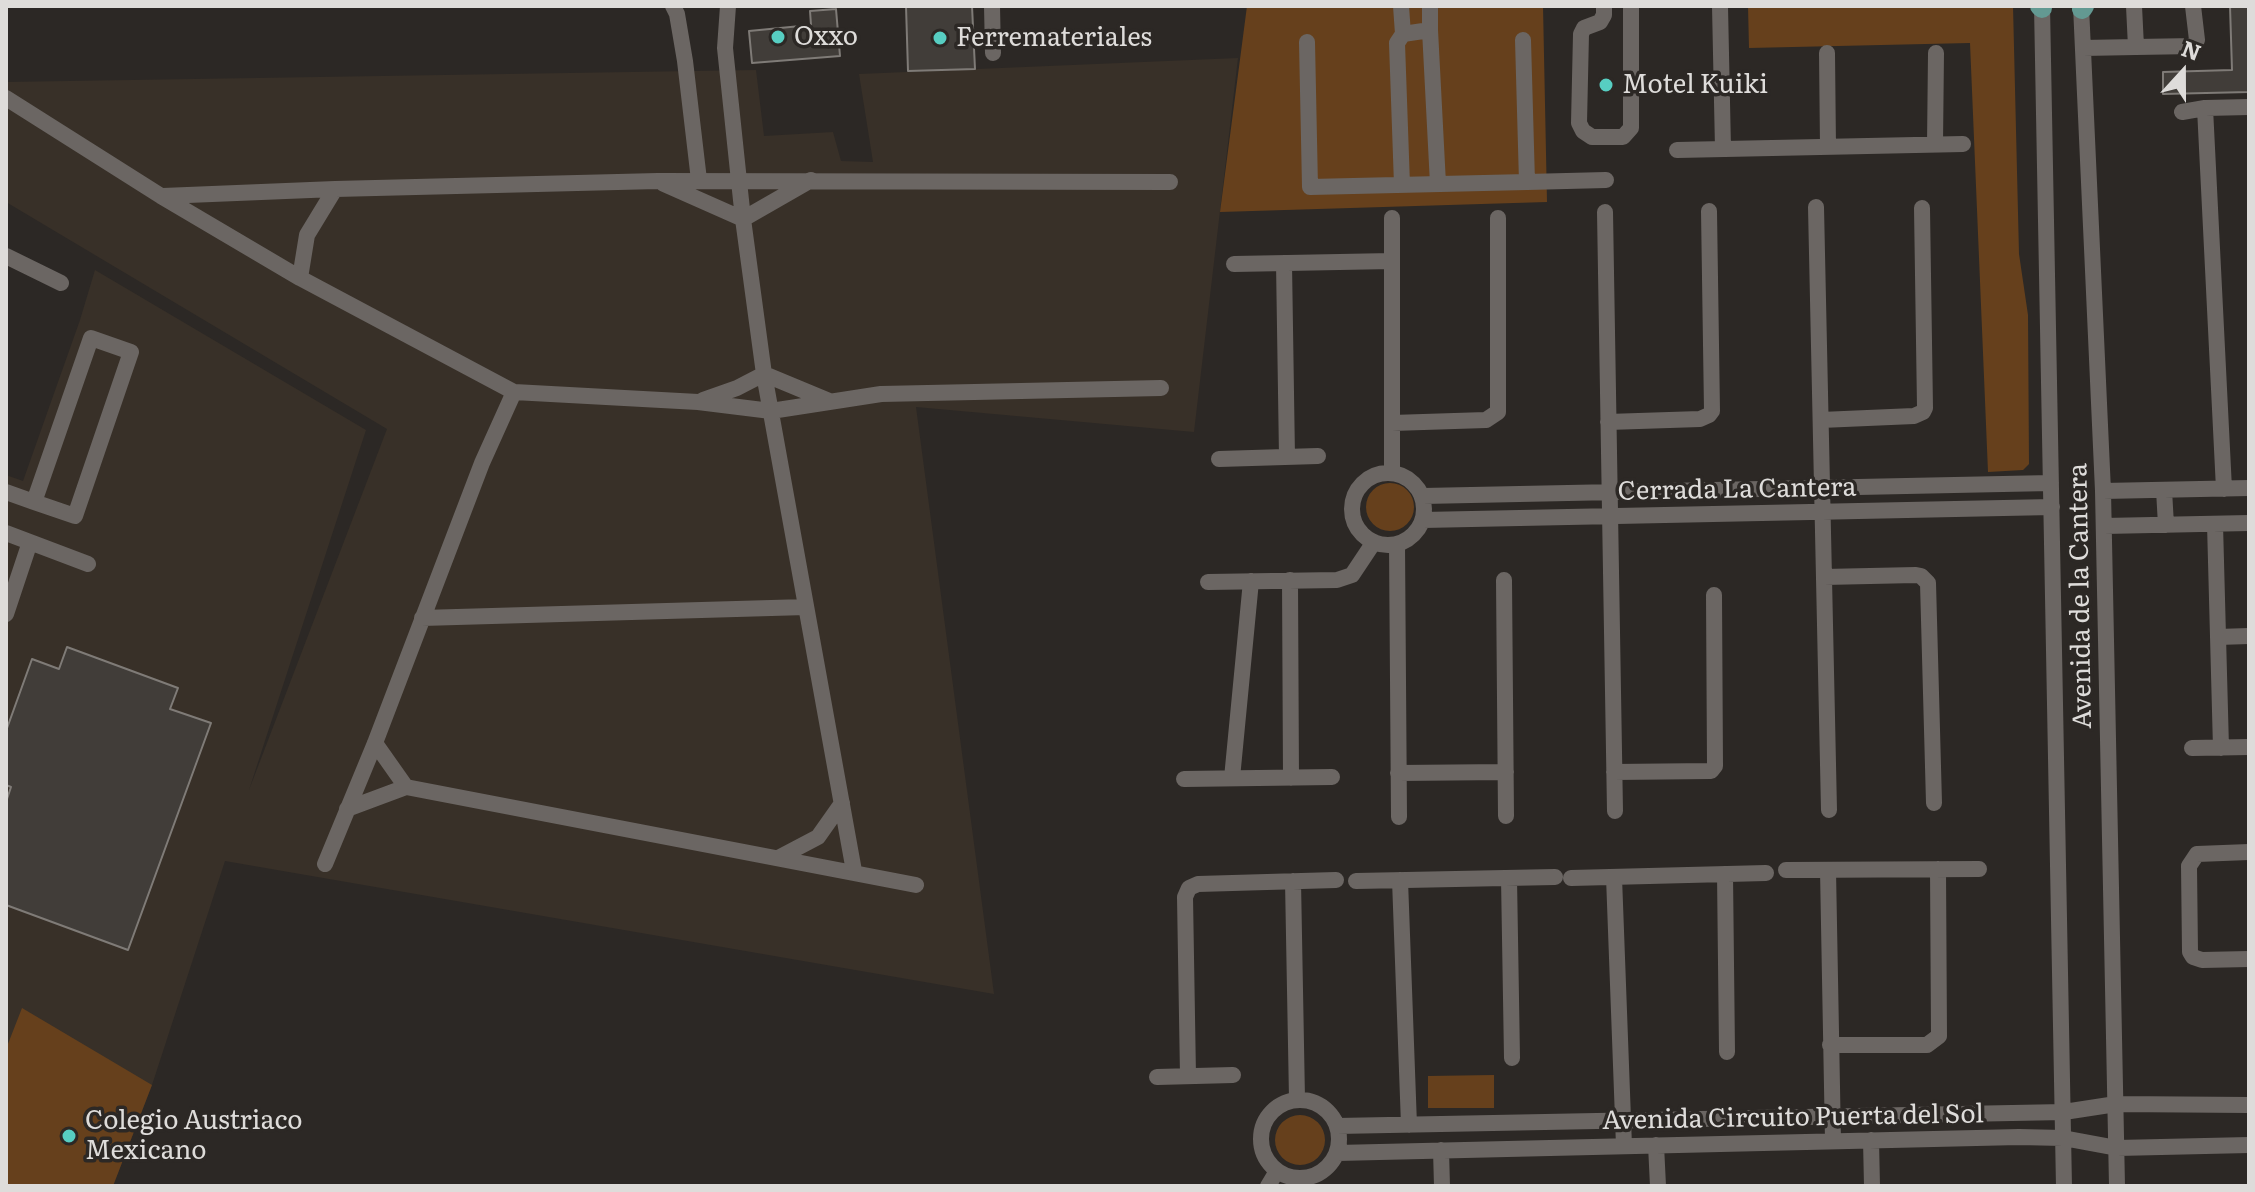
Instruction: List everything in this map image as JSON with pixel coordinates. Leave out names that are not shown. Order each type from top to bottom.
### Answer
[{"type":"street","points":[[673,6],[685,61],[699,180]]},
{"type":"street","points":[[728,6],[725,48],[743,219],[764,374],[854,871]]},
{"type":"street","points":[[992,6],[993,53]]},
{"type":"street","points":[[1401,6],[1403,34],[1397,43],[1402,185]]},
{"type":"street","points":[[1430,6],[1438,184]]},
{"type":"street","points":[[1720,6],[1723,149]]},
{"type":"street","points":[[2134,6],[2136,47]]},
{"type":"street","points":[[2083,48],[2194,46],[2197,40],[2193,6]]},
{"type":"street","name":"Avenida de la Cantera","points":[[2041,7],[2064,1186]]},
{"type":"street","name":"Avenida de la Cantera","points":[[2082,7],[2103,491],[2117,1186]]},
{"type":"street","points":[[1602,14],[1631,14],[1631,128],[1623,137],[1592,137],[1583,131],[1579,123],[1581,34],[1602,14]]},
{"type":"street","points":[[1403,34],[1430,30]]},
{"type":"street","points":[[1523,40],[1527,182]]},
{"type":"street","points":[[1307,42],[1310,187],[1606,180]]},
{"type":"street","points":[[1827,53],[1828,147]]},
{"type":"street","points":[[1935,144],[1936,53]]},
{"type":"street","points":[[6,98],[161,196],[300,278],[514,392],[698,402],[771,411],[881,394],[1161,388]]},
{"type":"street","points":[[2182,112],[2249,107]]},
{"type":"street","points":[[2205,108],[2224,489]]},
{"type":"street","points":[[1677,150],[1963,144]]},
{"type":"street","points":[[161,196],[699,180],[1170,182]]},
{"type":"street","points":[[743,219],[813,180]]},
{"type":"street","points":[[658,181],[743,219]]},
{"type":"street","points":[[300,278],[307,235],[335,189]]},
{"type":"street","points":[[1816,207],[1829,810]]},
{"type":"street","points":[[1821,420],[1914,416],[1925,408],[1922,208]]},
{"type":"street","points":[[1608,422],[1700,419],[1712,411],[1709,211]]},
{"type":"street","points":[[1605,212],[1615,811]]},
{"type":"street","points":[[1392,218],[1392,472]]},
{"type":"street","points":[[1392,423],[1486,420],[1498,412],[1498,218]]},
{"type":"street","points":[[6,256],[61,283]]},
{"type":"street","points":[[1234,264],[1392,261]]},
{"type":"street","points":[[1284,263],[1287,457]]},
{"type":"street","points":[[6,492],[34,502],[75,516],[131,352],[91,338],[34,502]]},
{"type":"street","points":[[698,402],[764,374]]},
{"type":"street","points":[[764,374],[830,402]]},
{"type":"street","points":[[325,864],[375,743],[482,463],[514,392]]},
{"type":"street","points":[[1219,459],[1318,456]]},
{"type":"street","points":[[1392,472],[1411,480],[1423,496],[1423,520],[1413,536],[1397,544],[1374,542],[1360,532],[1353,516],[1353,499],[1361,484],[1375,474],[1392,472]]},
{"type":"street","name":"Cerrada La Cantera","points":[[1423,496],[2051,483]]},
{"type":"street","points":[[2103,491],[2249,488]]},
{"type":"street","points":[[2164,490],[2166,525]]},
{"type":"street","name":"Cerrada La Cantera","points":[[1423,520],[2052,507]]},
{"type":"street","points":[[2104,526],[2249,523]]},
{"type":"street","points":[[2215,524],[2221,748]]},
{"type":"street","points":[[6,533],[88,564]]},
{"type":"street","points":[[6,614],[30,542]]},
{"type":"street","points":[[1208,582],[1337,580],[1352,575],[1374,542]]},
{"type":"street","points":[[1397,544],[1399,817]]},
{"type":"street","points":[[1824,577],[1916,575],[1928,583],[1934,803]]},
{"type":"street","points":[[1290,580],[1291,778]]},
{"type":"street","points":[[1504,580],[1506,816]]},
{"type":"street","points":[[1232,778],[1251,581]]},
{"type":"street","points":[[1614,772],[1711,771],[1715,766],[1714,595]]},
{"type":"street","points":[[422,618],[806,607]]},
{"type":"street","points":[[2218,637],[2249,636]]},
{"type":"street","points":[[375,743],[406,787]]},
{"type":"street","points":[[2192,748],[2249,747]]},
{"type":"street","points":[[1398,773],[1506,772]]},
{"type":"street","points":[[1184,779],[1332,777]]},
{"type":"street","points":[[347,809],[406,787],[916,885]]},
{"type":"street","points":[[780,857],[818,837],[842,803]]},
{"type":"street","points":[[2249,852],[2193,856],[2189,866],[2189,947],[2193,957],[2202,960],[2249,959]]},
{"type":"street","points":[[1830,1045],[1927,1045],[1939,1036],[1938,869]]},
{"type":"street","points":[[1786,870],[1979,869]]},
{"type":"street","points":[[1828,870],[1833,1141]]},
{"type":"street","points":[[1356,881],[1766,873]]},
{"type":"street","points":[[1725,874],[1727,1052]]},
{"type":"street","points":[[1614,877],[1624,1146]]},
{"type":"street","points":[[1509,878],[1512,1058]]},
{"type":"street","points":[[1188,1076],[1186,892],[1198,884],[1336,880]]},
{"type":"street","points":[[1400,880],[1409,1125]]},
{"type":"street","points":[[1293,881],[1297,1099]]},
{"type":"street","points":[[1157,1077],[1233,1075]]},
{"type":"street","points":[[1297,1099],[1321,1106],[1337,1126],[1337,1153],[1321,1172],[1295,1178],[1277,1171],[1264,1157],[1260,1131],[1273,1109],[1284,1102],[1297,1099]]},
{"type":"street","name":"Avenida Circuito Puerta del Sol","points":[[1337,1126],[2064,1112],[2116,1104],[2249,1105]]},
{"type":"street","name":"Avenida Circuito Puerta del Sol","points":[[1337,1153],[2063,1138],[2117,1148],[2249,1145]]},
{"type":"street","points":[[1871,1140],[1872,1186]]},
{"type":"street","points":[[1656,1145],[1658,1186]]},
{"type":"street","points":[[1441,1150],[1442,1186]]},
{"type":"street","points":[[1268,1186],[1277,1171]]},
{"type":"shaded area","points":[[1247,6],[1543,6],[1547,202],[1220,212]]},
{"type":"shaded area","points":[[1748,6],[2013,6],[2019,254],[2028,315],[2029,464],[2023,470],[1988,472],[1970,43],[1749,48]]},
{"type":"shaded area","points":[[1238,58],[1194,432],[916,407],[994,994],[225,861],[152,1085],[113,1186],[6,1186],[6,475],[23,481],[95,270],[366,430],[249,790],[387,429],[6,202],[6,82],[756,70],[764,136],[833,132],[841,161],[873,162],[859,74]]},
{"type":"shaded area","points":[[1390,483],[1407,490],[1414,507],[1407,524],[1390,531],[1373,524],[1366,507],[1373,490]]},
{"type":"shaded area","name":"Colegio Austriaco Mexicano","points":[[22,1008],[152,1085],[113,1186],[6,1186],[6,1049]]},
{"type":"shaded area","points":[[1494,1075],[1494,1108],[1428,1108],[1428,1076]]},
{"type":"shaded area","points":[[1300,1115],[1318,1122],[1325,1140],[1318,1158],[1300,1165],[1282,1158],[1275,1140],[1282,1122]]},
{"type":"building","name":"Ferremateriales","points":[[906,6],[972,6],[975,69],[908,71]]},
{"type":"building","points":[[2230,6],[2249,6],[2249,92],[2163,94],[2163,72],[2232,70]]},
{"type":"building","points":[[836,9],[840,56],[752,63],[749,31],[811,25],[810,11]]},
{"type":"building","points":[[67,647],[178,688],[170,709],[211,723],[128,950],[6,905],[6,802],[11,787],[6,785],[6,731],[32,659],[59,669]]},
{"type":"place","name":"Oxxo","points":[[778,37]]},
{"type":"place","name":"Ferremateriales","points":[[940,38]]},
{"type":"place","name":"Motel Kuiki","points":[[1606,85]]},
{"type":"place","name":"Colegio Austriaco Mexicano","points":[[69,1136]]}]
